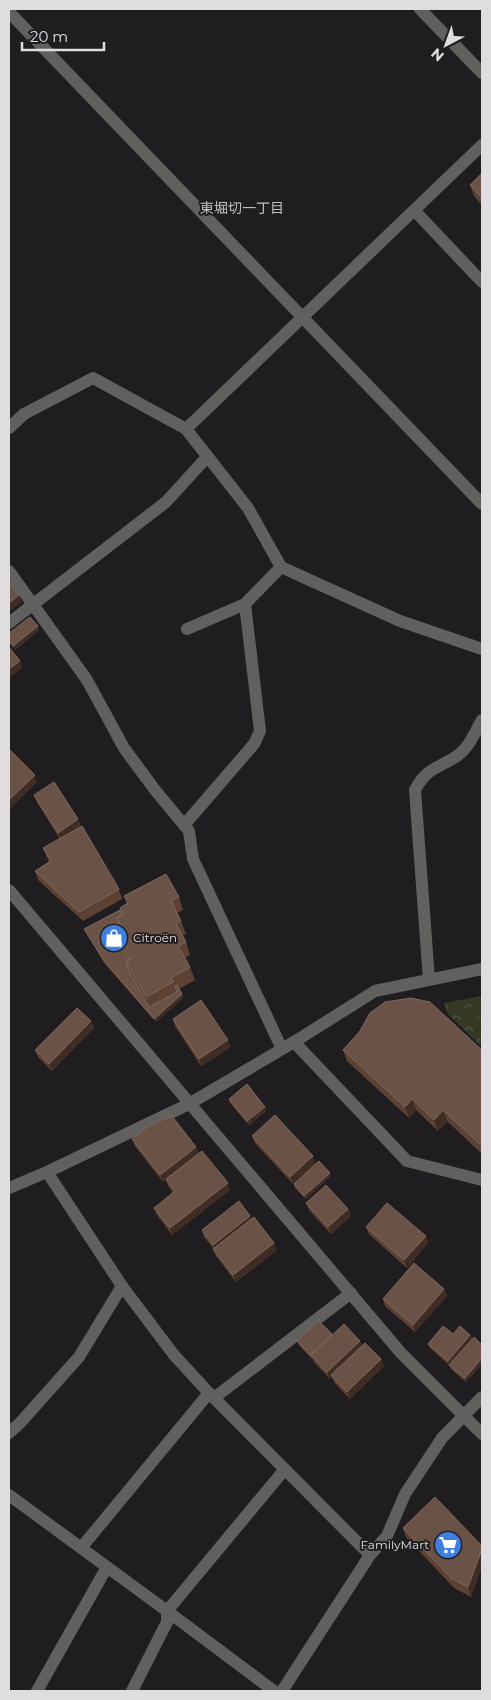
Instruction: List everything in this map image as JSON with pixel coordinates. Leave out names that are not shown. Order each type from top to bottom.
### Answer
[{"type":"street","points":[[420,9],[482,73]]},
{"type":"street","points":[[9,12],[482,504]]},
{"type":"street","points":[[186,429],[482,145]]},
{"type":"street","points":[[414,210],[482,282]]},
{"type":"street","points":[[9,428],[24,414],[93,378],[186,429],[248,508],[281,567],[400,621],[482,649]]},
{"type":"street","points":[[9,623],[166,502],[207,457]]},
{"type":"street","points":[[187,630],[244,604],[281,567]]},
{"type":"street","points":[[9,570],[86,680],[124,748],[155,790],[190,831],[193,859],[282,1049]]},
{"type":"street","points":[[185,824],[254,744],[260,730],[244,604]]},
{"type":"street","points":[[430,980],[416,790],[421,778],[440,764],[458,756],[467,746],[482,720]]},
{"type":"street","points":[[9,890],[401,1353],[482,1434]]},
{"type":"street","points":[[9,1188],[47,1172],[189,1104],[294,1042],[374,991],[482,969]]},
{"type":"street","points":[[294,1042],[407,1161],[482,1180]]},
{"type":"street","points":[[47,1172],[122,1286],[174,1355],[211,1395],[370,1555]]},
{"type":"street","points":[[9,1433],[79,1357],[122,1286]]},
{"type":"street","points":[[81,1548],[211,1395],[351,1293]]},
{"type":"street","points":[[282,1691],[370,1555],[387,1536],[405,1494],[442,1438],[482,1397]]},
{"type":"street","points":[[132,1691],[167,1622],[167,1611],[285,1469]]},
{"type":"street","points":[[9,1495],[274,1691]]},
{"type":"street","points":[[38,1691],[107,1567]]},
{"type":"green space","points":[[482,996],[482,1047],[447,1013],[444,1003]]},
{"type":"building","points":[[482,173],[482,198],[470,185]]},
{"type":"building","points":[[9,582],[19,595],[9,603]]},
{"type":"building","points":[[30,617],[38,626],[13,646],[9,640],[9,633]]},
{"type":"building","points":[[9,647],[20,661],[9,669]]},
{"type":"building","points":[[9,749],[35,775],[9,800]]},
{"type":"building","points":[[54,782],[78,819],[58,833],[34,795]]},
{"type":"building","points":[[82,826],[119,889],[79,912],[35,871],[51,861],[43,848]]},
{"type":"building","points":[[166,874],[179,897],[171,901],[181,921],[176,924],[186,942],[178,946],[190,967],[171,978],[173,982],[146,997],[126,961],[132,958],[122,939],[127,936],[117,918],[124,914],[120,908],[128,903],[124,896]]},
{"type":"building","points":[[120,910],[122,915],[117,918],[120,928],[126,937],[122,939],[130,959],[126,961],[129,971],[149,1007],[177,992],[175,986],[177,985],[182,994],[154,1019],[103,959],[84,929]]},
{"type":"building","points":[[411,998],[430,1002],[482,1050],[482,1146],[443,1110],[434,1120],[412,1099],[405,1107],[343,1050],[360,1031],[370,1013],[385,1002]]},
{"type":"building","points":[[201,1000],[228,1040],[199,1059],[173,1019]]},
{"type":"building","points":[[77,1008],[91,1021],[49,1064],[35,1050]]},
{"type":"building","points":[[247,1084],[265,1107],[247,1121],[229,1099]]},
{"type":"building","points":[[275,1115],[313,1156],[290,1177],[252,1136]]},
{"type":"building","points":[[172,1116],[196,1147],[160,1175],[132,1139],[150,1125]]},
{"type":"building","points":[[202,1151],[228,1183],[170,1228],[154,1208],[175,1191],[166,1179]]},
{"type":"building","points":[[319,1161],[330,1173],[304,1196],[294,1184]]},
{"type":"building","points":[[326,1185],[348,1209],[328,1227],[306,1203]]},
{"type":"building","points":[[239,1201],[250,1216],[213,1245],[202,1230]]},
{"type":"building","points":[[387,1203],[426,1236],[404,1260],[366,1227]]},
{"type":"building","points":[[254,1217],[274,1243],[233,1275],[213,1249]]},
{"type":"building","points":[[414,1263],[444,1289],[413,1325],[383,1299]]},
{"type":"building","points":[[319,1321],[332,1334],[310,1355],[297,1341]]},
{"type":"building","points":[[344,1324],[360,1341],[327,1372],[311,1355]]},
{"type":"building","points":[[443,1326],[453,1334],[460,1326],[470,1335],[448,1361],[428,1344]]},
{"type":"building","points":[[474,1337],[482,1345],[482,1358],[465,1378],[449,1365]]},
{"type":"building","points":[[365,1343],[381,1359],[347,1392],[331,1375]]},
{"type":"building","points":[[435,1497],[482,1546],[468,1587],[451,1578],[403,1528]]},
{"type":"place","name":"Citroën","points":[[114,938]]},
{"type":"place","name":"FamilyMart","points":[[448,1545]]},
{"type":"district","name":"東堀切一丁目","points":[[242,208]]}]
